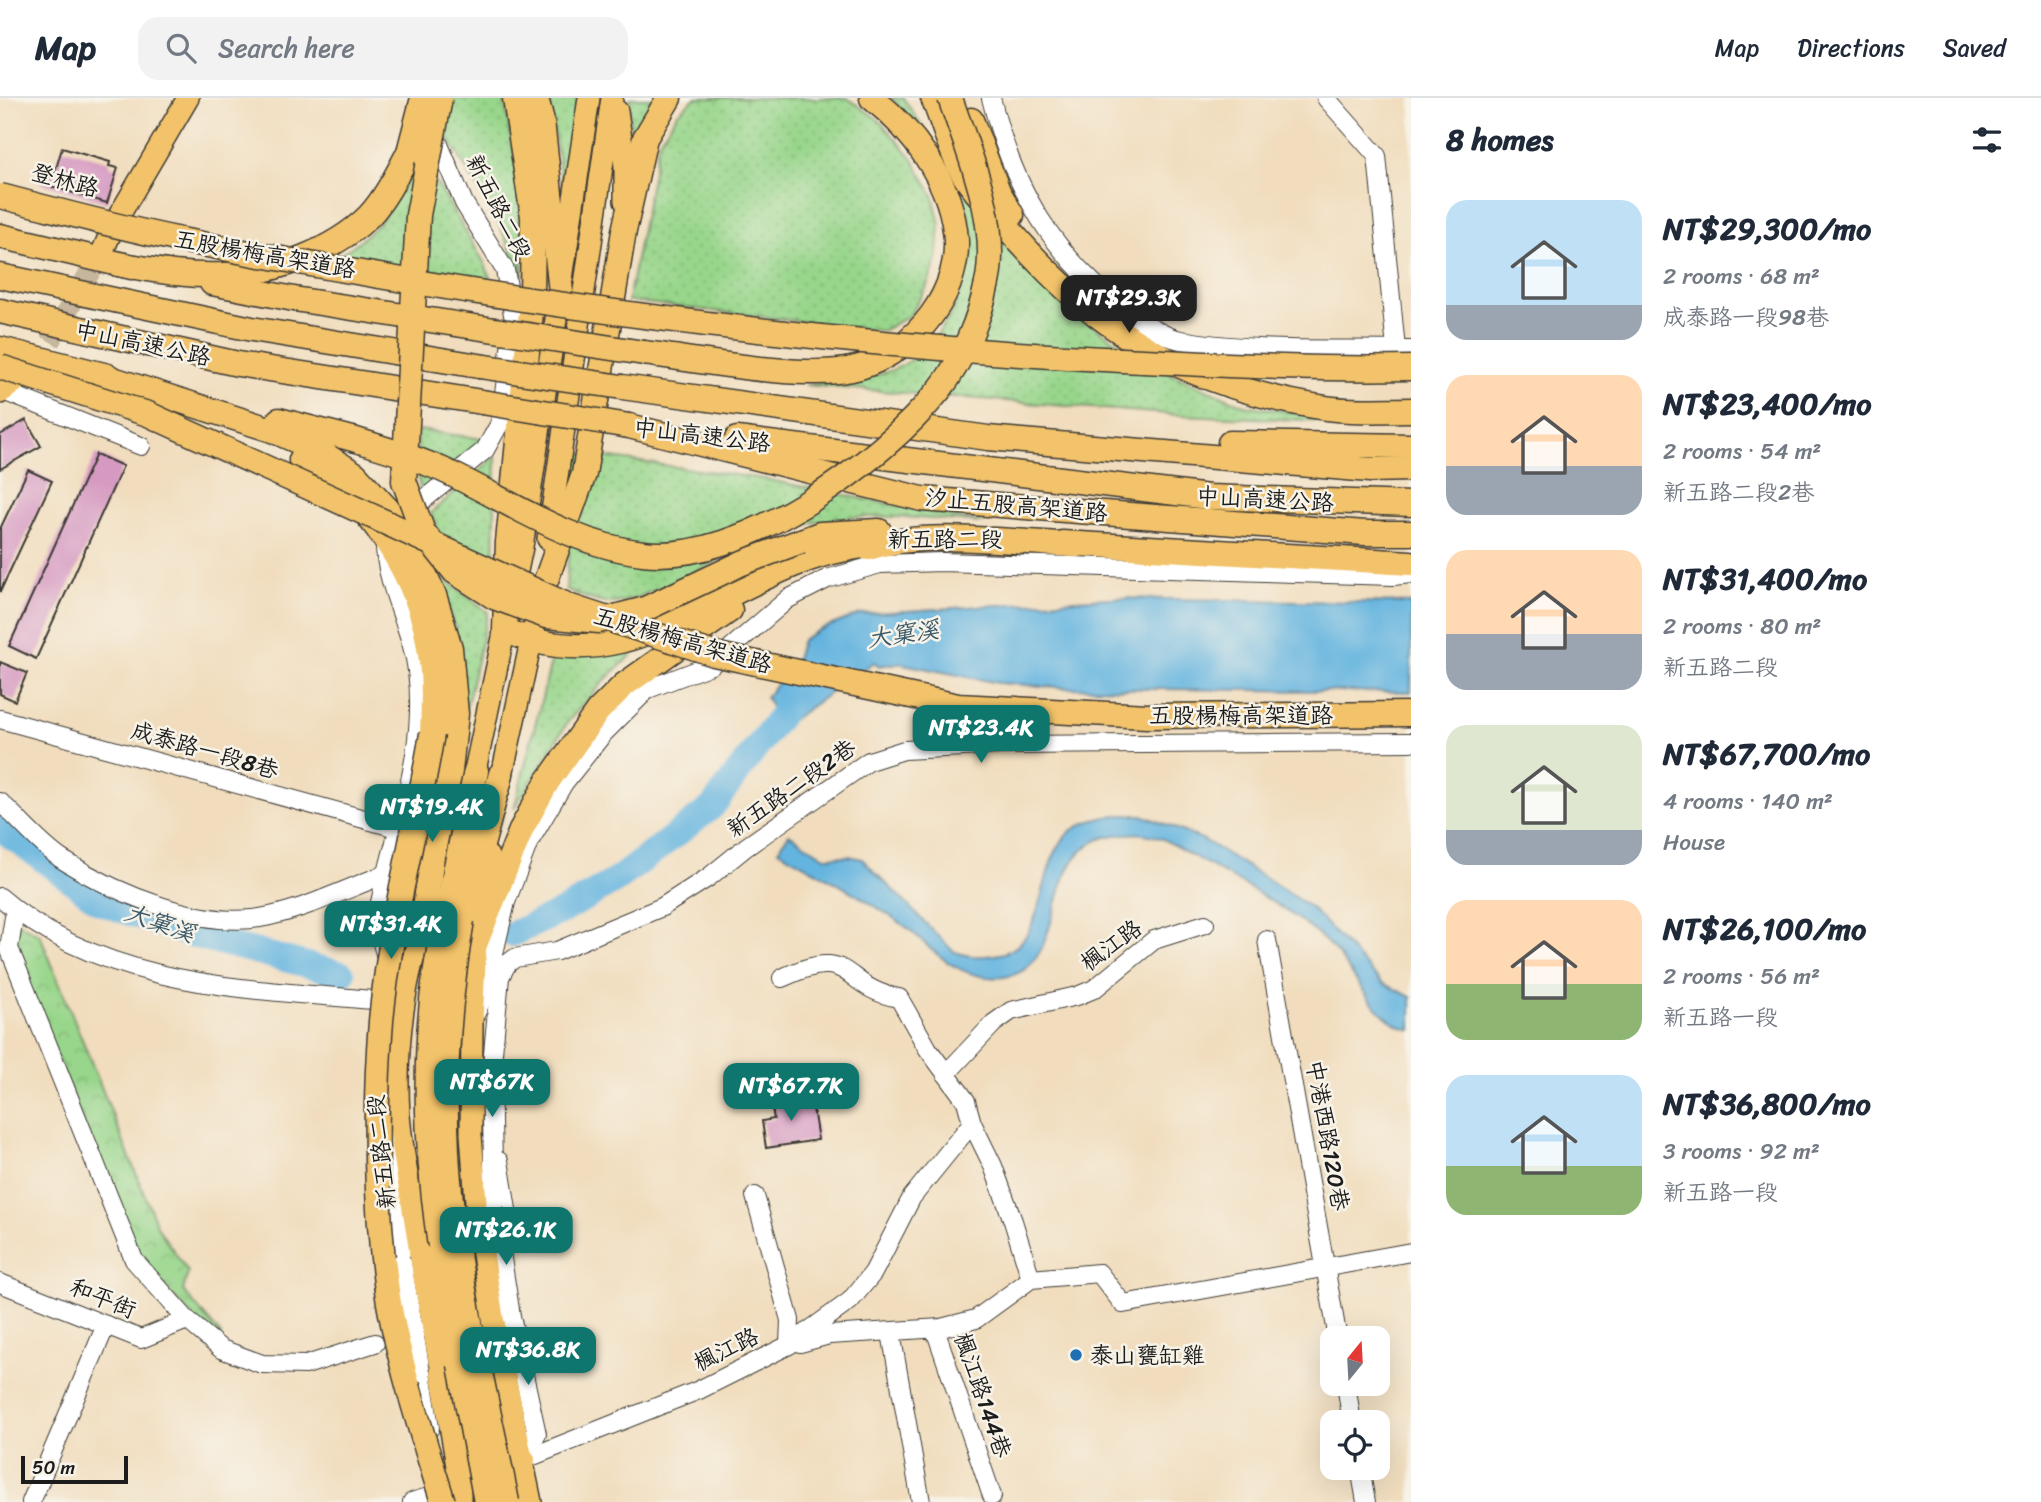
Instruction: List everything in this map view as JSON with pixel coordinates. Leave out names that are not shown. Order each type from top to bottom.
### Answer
[{"type":"highway","points":[[111,256],[169,272],[225,275],[264,268],[337,242],[371,214],[409,152],[421,98]]},
{"type":"highway","points":[[440,98],[418,215],[404,481],[423,532],[455,572],[494,597],[546,616],[599,621],[645,609],[742,563],[820,534],[891,530],[1003,534],[1078,545]]},
{"type":"highway","points":[[515,98],[533,217],[532,302],[508,541],[505,630],[532,642],[576,648],[627,640],[704,610],[806,560],[884,543],[929,539],[1411,563]]},
{"type":"highway","points":[[537,98],[542,121],[561,292]]},
{"type":"highway","points":[[540,597],[584,474],[624,231],[645,138],[669,98]]},
{"type":"highway","points":[[0,236],[111,256],[294,299],[644,353],[810,373],[859,368],[894,352],[930,320],[943,297],[953,259],[956,232],[948,200],[921,147],[872,98]]},
{"type":"highway","points":[[915,98],[967,179],[1050,276],[1100,320],[1134,343],[1223,384],[1267,397],[1329,408],[1401,410]]},
{"type":"highway","points":[[933,98],[967,179]]},
{"type":"highway","points":[[0,349],[353,439],[442,469],[593,543],[645,553],[669,553],[728,540],[758,528],[815,498],[891,440],[940,388],[976,319],[988,281],[988,239],[975,176],[950,98]]},
{"type":"highway","points":[[962,98],[998,191],[1015,220],[1100,320]]},
{"type":"highway","name":"五股楊梅高架道路","points":[[0,196],[179,239],[521,298],[693,323],[950,351],[1198,363],[1407,358]]},
{"type":"highway","name":"中山高速公路","points":[[0,276],[253,329],[479,366],[988,438],[1370,470],[1411,469]]},
{"type":"highway","name":"中山高速公路","points":[[0,311],[238,364],[629,426],[1209,498],[1411,504]]},
{"type":"highway","name":"五股楊梅高架道路","points":[[0,367],[148,414],[571,607],[714,654],[958,706],[1147,716],[1411,714]]},
{"type":"highway","points":[[94,373],[190,408],[265,441],[310,465],[346,490],[376,525],[402,570],[421,615],[430,652],[432,734],[392,942],[381,1020],[378,1115],[383,1246],[388,1298],[424,1440],[443,1502]]},
{"type":"highway","points":[[94,373],[272,430],[317,450],[355,474],[390,512],[413,548],[434,594],[450,648],[456,715],[450,771],[432,856],[422,930]]},
{"type":"highway","name":"汐止五股高架道路","points":[[629,426],[922,499],[1365,533],[1411,533]]},
{"type":"highway","points":[[988,438],[1403,446]]},
{"type":"highway","points":[[476,942],[522,828],[548,781],[598,711],[624,685],[746,599],[839,558],[884,543]]},
{"type":"highway","points":[[476,771],[454,917],[453,971],[445,1068],[447,1154],[456,1239],[507,1502]]},
{"type":"highway","points":[[486,1502],[434,1216],[425,1117],[430,1001],[454,917],[501,775]]},
{"type":"highway","points":[[513,1502],[523,1460]]},
{"type":"main road","points":[[111,256],[117,219],[188,98]]},
{"type":"main road","name":"新五路二段","points":[[463,1496],[430,1366],[411,1258],[400,1115],[405,1003],[422,930],[440,886],[476,771],[522,547],[589,98]]},
{"type":"main road","points":[[613,98],[625,166],[624,231]]},
{"type":"main road","name":"新五路二段","points":[[531,1502],[486,1212],[471,1134],[476,942],[501,775],[540,597],[613,98]]},
{"type":"main road","points":[[1,392],[34,368]]},
{"type":"street","name":"新五路二段","points":[[407,513],[485,450],[500,423],[514,320],[505,270],[464,203],[421,98]]},
{"type":"street","points":[[991,98],[1006,154],[1042,224],[1095,285],[1149,327],[1179,340],[1407,358],[1377,156],[1326,98]]},
{"type":"street","name":"登林路","points":[[0,188],[117,219]]},
{"type":"street","points":[[1,392],[141,446]]},
{"type":"street","name":"新五路二段","points":[[385,548],[393,587],[412,640],[420,701],[416,748],[379,906],[379,932],[384,956],[405,1003]]},
{"type":"street","name":"新五路二段","points":[[472,1023],[485,992],[506,902],[527,844],[564,783],[603,734],[648,689],[711,665],[789,598],[827,579],[880,565],[942,562],[1393,576],[1411,574]]},
{"type":"street","name":"成泰路一段8巷","points":[[0,719],[397,828]]},
{"type":"street","name":"新五路二段2巷","points":[[494,1150],[491,1075],[500,977],[507,964],[523,956],[557,951],[662,907],[709,877],[746,847],[869,761],[904,750],[1002,745],[1411,742]]},
{"type":"street","points":[[0,802],[61,858],[115,888],[173,909],[220,919],[269,917],[386,874]]},
{"type":"street","points":[[0,897],[15,911],[48,932],[124,965],[180,980],[405,1003]]},
{"type":"street","points":[[15,911],[9,948],[134,1260],[187,1320],[221,1349],[262,1364],[306,1365],[375,1343]]},
{"type":"street","name":"楓江路","points":[[946,1074],[994,1023],[1011,1011],[1077,996],[1094,989],[1154,940],[1205,924]]},
{"type":"street","name":"中港西路120巷","points":[[1267,940],[1336,1326]]},
{"type":"street","points":[[782,978],[810,964],[838,964],[880,995],[900,998],[946,1074],[966,1101],[972,1124],[993,1166],[1031,1279]]},
{"type":"street","points":[[400,1115],[387,1189],[390,1262],[399,1287],[405,1291],[413,1291],[511,1234],[502,1166],[488,1139],[483,1101],[472,1067]]},
{"type":"street","name":"楓江路","points":[[412,1502],[443,1494],[463,1496],[523,1460],[699,1390],[789,1345],[850,1301],[873,1273],[912,1197],[972,1124]]},
{"type":"street","points":[[486,1212],[494,1150]]},
{"type":"street","points":[[755,1196],[790,1320],[789,1345]]},
{"type":"street","points":[[935,1329],[976,1319],[1031,1279],[1099,1273],[1124,1304],[1411,1252]]},
{"type":"street","name":"和平街","points":[[0,1283],[142,1339],[187,1320]]},
{"type":"street","points":[[31,1502],[106,1325]]},
{"type":"street","name":"楓江路144巷","points":[[789,1345],[829,1335],[935,1329],[992,1496]]},
{"type":"street","points":[[891,1333],[922,1502]]},
{"type":"street","points":[[1362,1480],[1366,1502]]},
{"type":"green space","points":[[453,98],[504,98],[519,185],[523,277],[498,222],[447,136]]},
{"type":"green space","points":[[549,98],[577,98],[566,209]]},
{"type":"green space","points":[[630,98],[656,98],[644,114],[630,178]]},
{"type":"green space","points":[[695,98],[847,98],[879,120],[911,156],[933,195],[940,225],[937,260],[926,288],[910,315],[882,331],[628,301],[659,141],[678,113]]},
{"type":"green space","points":[[891,98],[903,98],[935,144]]},
{"type":"green space","points":[[418,152],[485,264],[492,284],[334,259],[365,237],[386,214]]},
{"type":"green space","points":[[956,180],[1030,271],[1081,318],[1161,370],[1244,405],[1354,422],[1179,415],[805,385],[884,373],[905,364],[938,334],[960,293],[969,248],[967,214]]},
{"type":"green space","points":[[418,430],[483,439],[421,491],[417,473]]},
{"type":"green space","points":[[575,453],[764,479],[984,523],[887,517],[848,518],[806,524],[763,539],[639,597],[613,603],[601,602],[566,589]]},
{"type":"green space","points":[[496,456],[494,561],[439,533],[431,513]]},
{"type":"green space","points":[[442,578],[488,612],[462,726],[456,637]]},
{"type":"green space","points":[[648,640],[606,679],[569,720],[514,809],[553,654]]},
{"type":"green space","points":[[19,923],[40,935],[158,1228],[188,1272],[183,1291],[221,1335],[215,1341],[137,1258],[13,947]]},
{"type":"water","points":[[1107,598],[1411,603],[1411,692],[1067,688],[998,683],[898,663],[879,666],[874,662],[792,720],[778,719],[766,697],[795,661],[802,640],[819,630],[860,614]]},
{"type":"water","points":[[1116,815],[1142,815],[1202,839],[1311,908],[1382,983],[1411,997],[1411,1030],[1387,1018],[1334,950],[1299,919],[1253,890],[1157,837],[1122,834],[1092,843],[1075,859],[1064,879],[1042,947],[1031,964],[1013,975],[999,978],[976,975],[949,963],[887,914],[778,850],[789,834],[825,857],[849,856],[862,859],[953,951],[988,956],[1011,950],[1024,939],[1039,906],[1057,849],[1067,835],[1096,819]]},
{"type":"building","points":[[62,148],[110,162],[109,166],[118,168],[107,203],[40,183],[44,168],[55,172]]},
{"type":"building","points":[[26,420],[41,446],[0,469],[0,435]]},
{"type":"building","points":[[96,454],[123,466],[36,659],[9,646]]},
{"type":"building","points":[[28,470],[52,481],[0,592],[0,529]]},
{"type":"building","points":[[0,662],[27,673],[15,701],[0,694]]},
{"type":"building","points":[[811,1096],[818,1140],[766,1148],[762,1121],[774,1119],[771,1102]]},
{"type":"waterway","name":"大窠溪","points":[[512,934],[563,911],[618,879],[712,807],[799,691]]},
{"type":"waterway","name":"大窠溪","points":[[0,828],[100,902],[188,934],[342,974]]},
{"type":"tunnel","points":[[34,368],[104,248]]},
{"type":"place","name":"泰山甕缸雞","points":[[1076,1355]]}]
